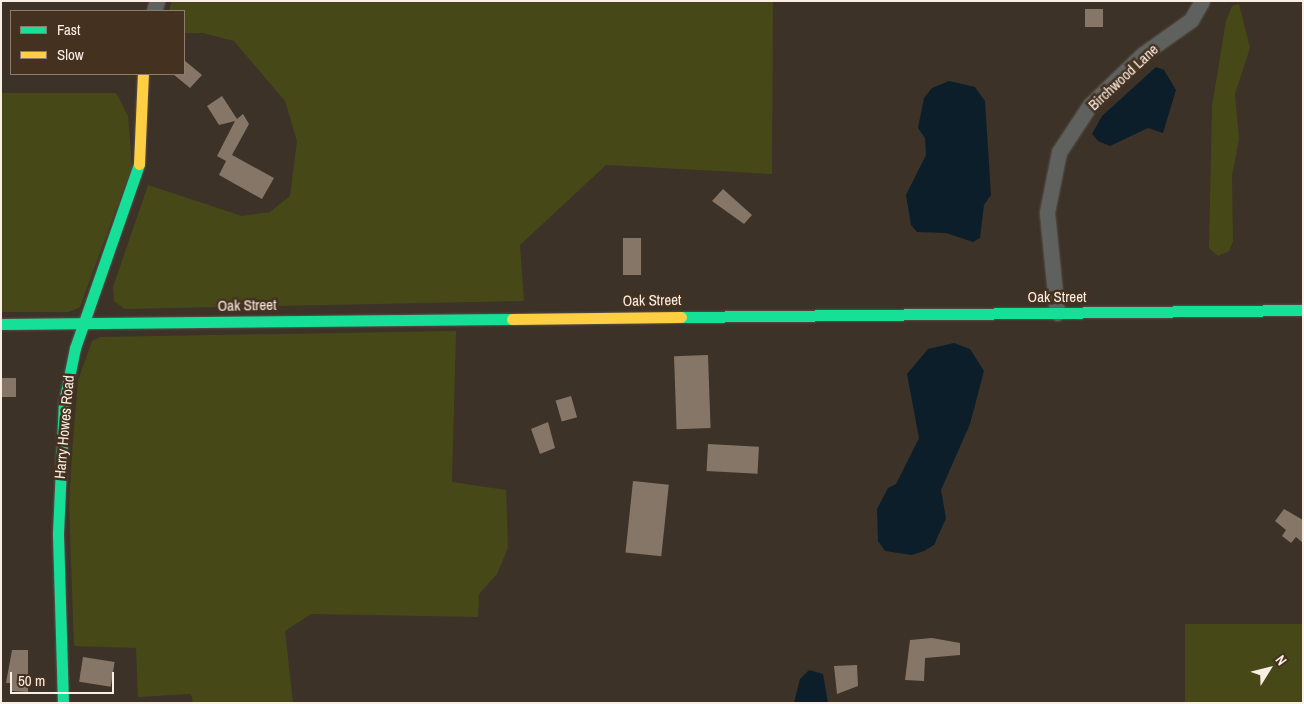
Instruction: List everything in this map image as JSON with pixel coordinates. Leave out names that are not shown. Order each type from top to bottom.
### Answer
[{"type":"main road","name":"Harry Howes Road","points":[[62,703],[58,451],[70,365],[139,172],[143,75]]},
{"type":"main road","name":"Oak Street","points":[[1,324],[1303,310]]},
{"type":"street","name":"Birchwood Lane","points":[[1057,312],[1047,212],[1059,152],[1090,105],[1144,54],[1191,20],[1202,1]]},
{"type":"green space","points":[[172,1],[773,1],[772,174],[606,165],[520,245],[524,301],[125,309],[114,301],[113,287],[148,185],[242,216],[270,212],[290,196],[297,141],[285,101],[234,41],[203,33],[185,33],[185,10],[169,10]]},
{"type":"green space","points":[[1239,4],[1250,48],[1235,94],[1239,139],[1232,176],[1233,241],[1229,251],[1218,256],[1209,248],[1212,106],[1226,21],[1232,6]]},
{"type":"green space","points":[[1,93],[116,93],[128,116],[132,166],[80,307],[69,312],[1,312]]},
{"type":"green space","points":[[456,331],[452,482],[506,490],[508,548],[497,574],[479,594],[478,617],[311,614],[285,631],[293,703],[193,703],[191,694],[138,697],[136,648],[74,646],[69,503],[78,380],[92,341],[100,337]]},
{"type":"green space","points":[[1185,624],[1303,624],[1303,703],[1185,703]]},
{"type":"water","points":[[1156,67],[1164,70],[1176,90],[1163,133],[1148,128],[1110,146],[1098,141],[1092,134],[1102,116]]},
{"type":"water","points":[[949,81],[975,87],[985,101],[991,195],[984,205],[980,238],[973,242],[946,233],[917,232],[911,225],[906,195],[926,155],[925,138],[918,128],[924,98],[932,88]]},
{"type":"water","points":[[954,343],[970,349],[984,371],[970,424],[941,490],[946,518],[934,545],[924,551],[912,555],[885,551],[878,541],[877,509],[888,488],[896,484],[919,438],[907,374],[928,349]]},
{"type":"water","points":[[809,670],[823,674],[828,703],[794,703],[800,679]]},
{"type":"building","points":[[1085,9],[1103,9],[1103,27],[1085,27]]},
{"type":"building","points":[[185,61],[202,75],[190,88],[174,75],[185,75]]},
{"type":"building","points":[[222,96],[237,119],[243,114],[249,124],[232,155],[274,178],[262,199],[219,175],[226,161],[217,156],[235,121],[219,125],[207,106]]},
{"type":"building","points":[[723,189],[752,215],[744,224],[712,201]]},
{"type":"building","points":[[623,238],[641,238],[641,275],[623,275]]},
{"type":"building","points":[[708,355],[711,428],[677,429],[674,356]]},
{"type":"building","points":[[1,378],[16,378],[16,397],[1,397]]},
{"type":"building","points":[[571,396],[577,417],[562,422],[556,400]]},
{"type":"building","points":[[548,422],[555,448],[540,454],[531,429]]},
{"type":"building","points":[[708,444],[759,447],[758,474],[707,471]]},
{"type":"building","points":[[633,481],[669,485],[661,556],[625,553]]},
{"type":"building","points":[[1284,509],[1303,520],[1303,543],[1296,537],[1291,543],[1282,536],[1286,530],[1275,521]]},
{"type":"building","points":[[932,638],[960,643],[960,655],[925,658],[924,681],[905,680],[910,640]]},
{"type":"building","points":[[12,650],[28,650],[28,692],[12,691],[12,683],[6,683]]},
{"type":"building","points":[[83,657],[115,662],[111,687],[79,682]]},
{"type":"building","points":[[857,665],[858,686],[837,694],[834,666]]},
{"type":"traffic: fast","points":[[63,703],[58,533],[64,402],[75,348],[139,164]]},
{"type":"traffic: fast","points":[[681,317],[1303,310]]},
{"type":"traffic: fast","points":[[1,324],[512,319]]},
{"type":"traffic: slow","points":[[139,164],[143,75]]},
{"type":"traffic: slow","points":[[512,319],[681,317]]}]
